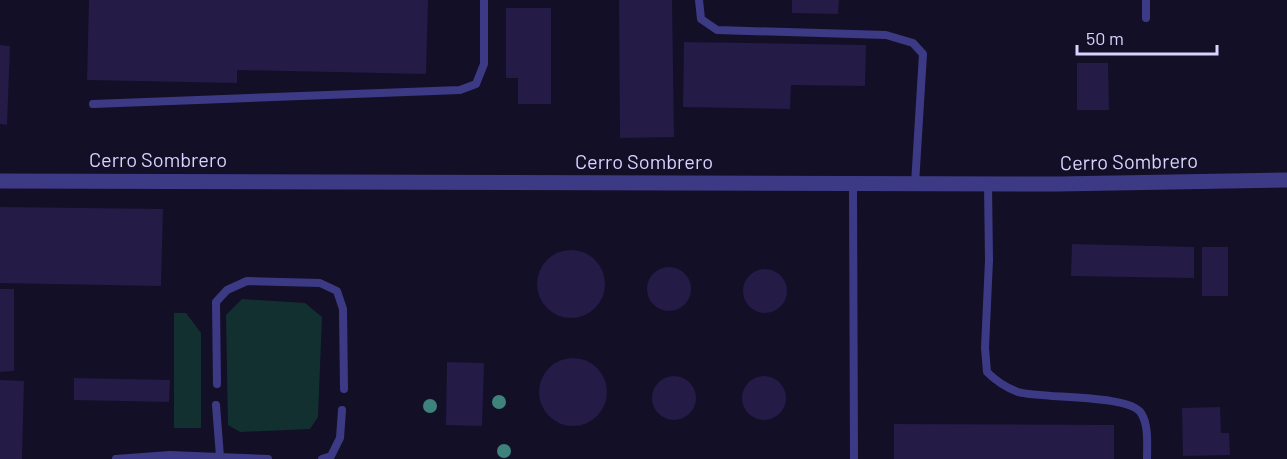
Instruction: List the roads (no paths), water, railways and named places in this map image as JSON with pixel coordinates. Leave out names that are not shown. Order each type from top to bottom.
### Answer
[{"type":"street","name":"Cerro Sombrero","points":[[0,181],[988,184],[1287,180]]},
{"type":"lane","points":[[93,104],[460,90],[476,84],[484,64],[484,0]]},
{"type":"lane","points":[[699,0],[701,19],[717,30],[886,35],[913,43],[923,54],[915,184]]},
{"type":"lane","points":[[1146,0],[1146,18]]},
{"type":"lane","points":[[853,184],[854,459]]},
{"type":"lane","points":[[988,184],[989,260],[984,348],[987,372],[995,380],[1018,392],[1133,406],[1141,414],[1147,436],[1147,459]]},
{"type":"lane","points":[[217,384],[216,302],[227,290],[247,281],[320,283],[337,291],[343,309],[344,389]]},
{"type":"lane","points":[[216,405],[220,457]]},
{"type":"lane","points":[[322,459],[331,456],[340,438],[342,410]]},
{"type":"lane","points":[[116,459],[170,455],[267,459]]}]
